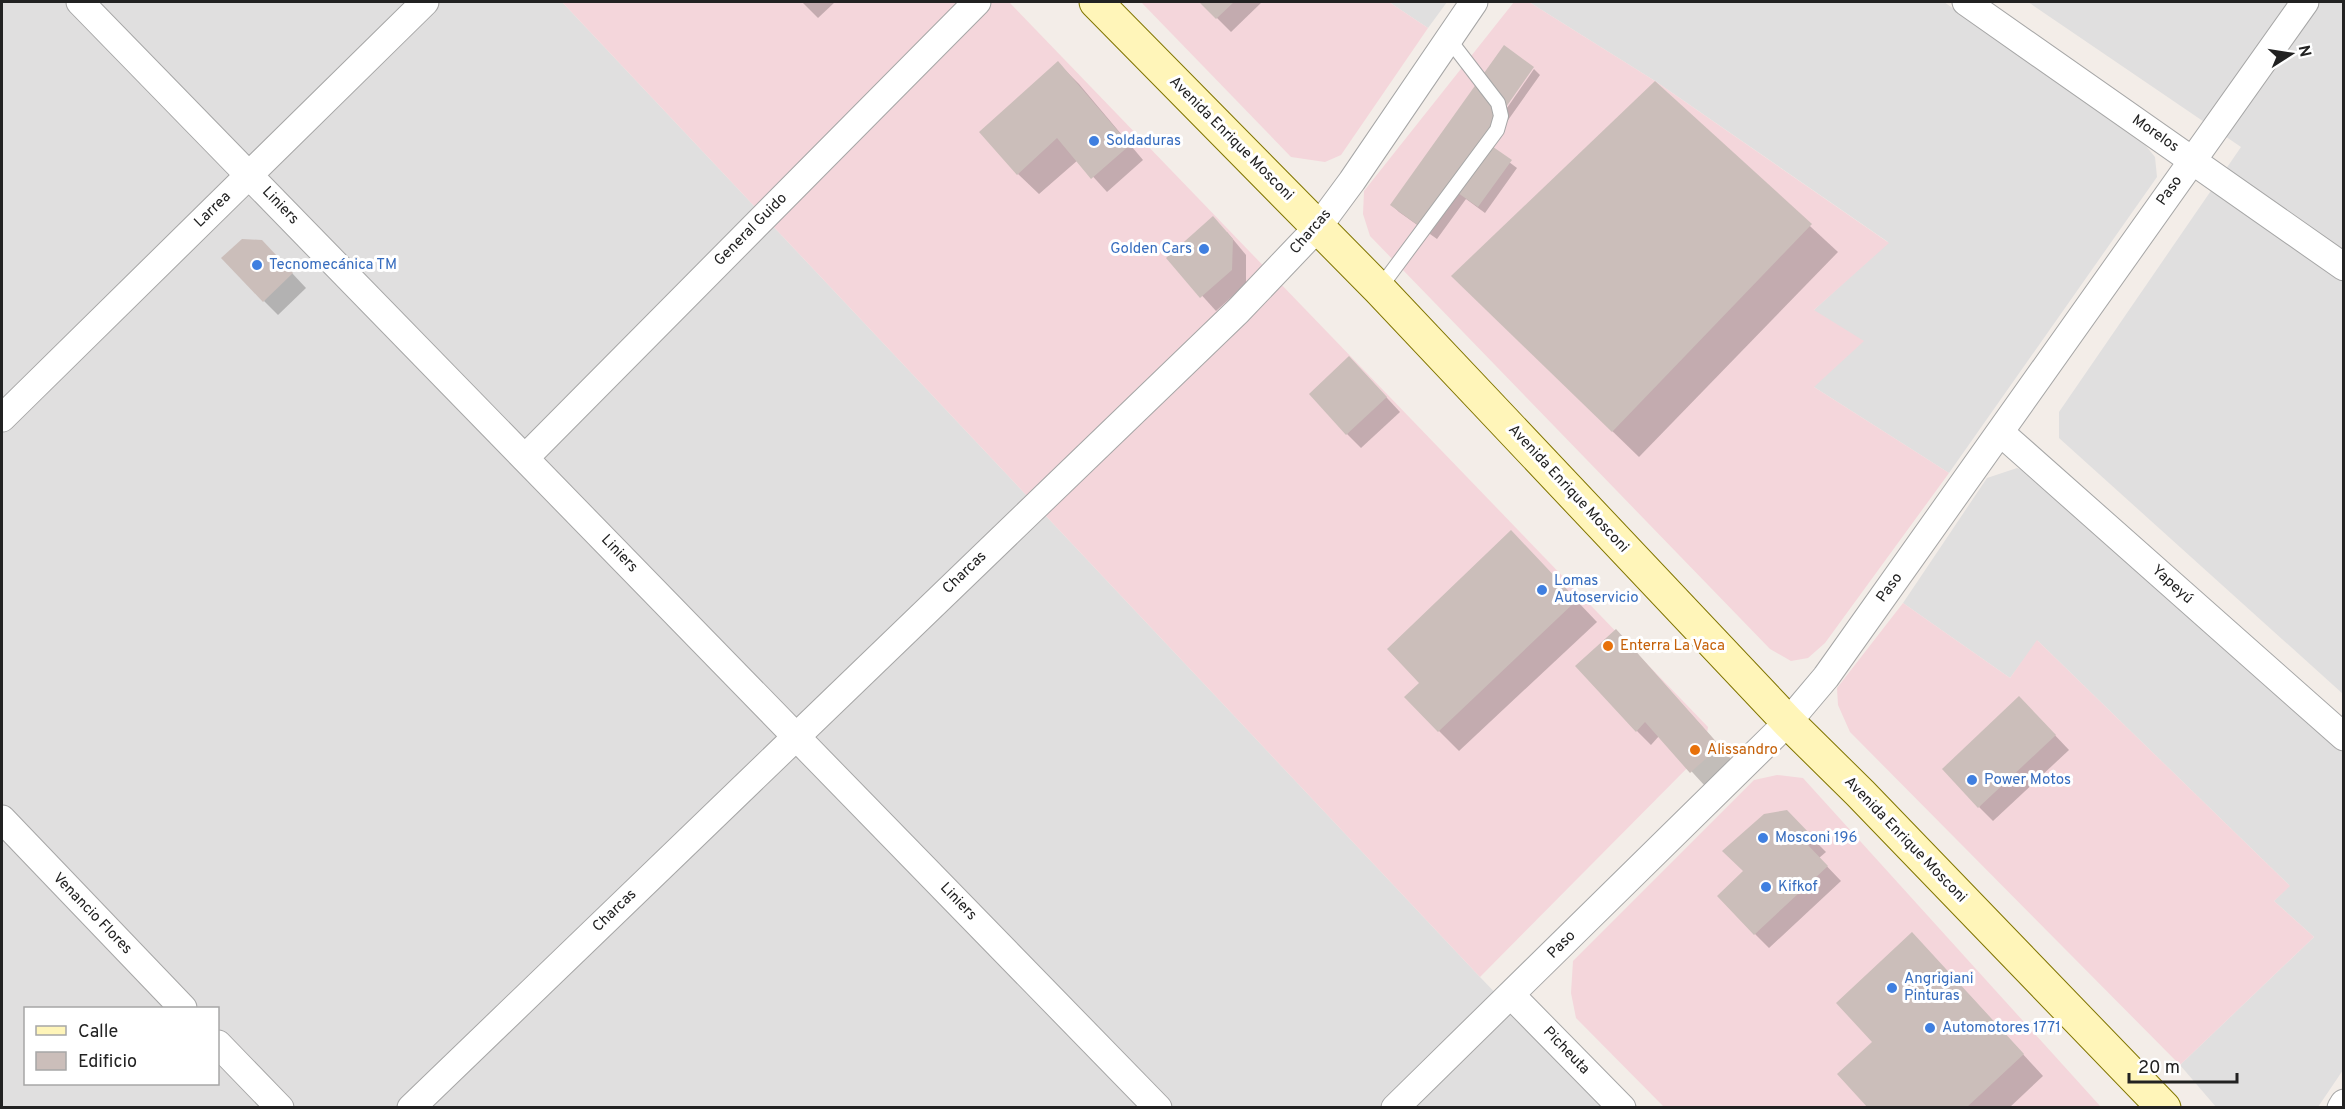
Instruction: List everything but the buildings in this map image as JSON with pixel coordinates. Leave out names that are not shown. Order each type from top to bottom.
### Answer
[{"type":"main road","name":"Avenida Enrique Mosconi","points":[[1096,2],[1379,289],[1788,722],[2164,1107]]},
{"type":"street","name":"Liniers","points":[[80,2],[1158,1107]]},
{"type":"street","name":"Larrea","points":[[2,418],[424,2]]},
{"type":"street","name":"General Guido","points":[[525,458],[977,2]]},
{"type":"street","name":"Charcas","points":[[411,1107],[1238,311],[1318,227],[1474,2]]},
{"type":"street","name":"Morelos","points":[[1966,2],[2343,267]]},
{"type":"street","name":"Paso","points":[[1395,1107],[1788,722],[1826,677],[2305,2]]},
{"type":"street","name":"Yapeyú","points":[[2001,433],[2343,737]]},
{"type":"street","name":"Venancio Flores","points":[[2,819],[182,1007]]},
{"type":"street","name":"Picheuta","points":[[1511,995],[1622,1107]]},
{"type":"street","points":[[219,1045],[279,1107]]},
{"type":"street","points":[[2341,1107],[2343,1103]]},
{"type":"lane","points":[[1379,289],[1497,130],[1501,116],[1498,103],[1448,38]]},
{"type":"shaded area","points":[[2,2],[562,2],[1606,1108],[2,1108]]},
{"type":"shaded area","points":[[562,2],[1009,2],[1708,727],[1704,751],[1480,977]]},
{"type":"shaded area","points":[[1141,2],[1389,2],[1428,28],[1341,155],[1325,162],[1291,157]]},
{"type":"shaded area","points":[[1389,2],[1447,2],[1428,28]]},
{"type":"shaded area","points":[[1514,2],[1529,2],[1655,81],[1889,243],[1814,310],[1864,341],[1814,387],[1949,473],[1825,643],[1808,658],[1791,661],[1770,649],[1370,236],[1363,214],[1364,191]]},
{"type":"shaded area","points":[[1529,2],[1944,2],[2146,146],[2155,157],[2157,177],[1949,473],[1814,387],[1814,310],[1888,242],[1655,81]]},
{"type":"shaded area","points":[[2028,2],[2343,2],[2343,694],[2059,438],[2059,412],[2241,147]]},
{"type":"shaded area","points":[[2017,468],[2036,476],[2343,753],[2343,1070],[2318,1107],[2216,1107],[2180,1065],[2314,937],[2274,901],[2289,885],[2038,641],[2010,678],[1903,603],[1987,478]]},
{"type":"shaded area","points":[[1903,603],[2010,678],[2037,640],[2290,886],[2274,901],[2314,937],[2180,1065],[1850,732],[1838,705],[1837,688]]},
{"type":"shaded area","points":[[1777,775],[1803,778],[2101,1107],[1664,1107],[1576,1018],[1571,993],[1573,961],[1754,780]]},
{"type":"place","name":"Soldaduras","points":[[1094,141]]},
{"type":"place","name":"Golden Cars","points":[[1204,249]]},
{"type":"place","name":"Tecnomecánica TM","points":[[257,265]]},
{"type":"place","name":"Lomas Autoservicio","points":[[1542,590]]},
{"type":"place","name":"Enterra La Vaca","points":[[1608,646]]},
{"type":"place","name":"Alissandro","points":[[1695,750]]},
{"type":"place","name":"Power Motos","points":[[1972,780]]},
{"type":"place","name":"Mosconi 196","points":[[1763,838]]},
{"type":"place","name":"Kifkof","points":[[1766,887]]},
{"type":"place","name":"Angrigiani Pinturas","points":[[1892,988]]},
{"type":"place","name":"Automotores 1771","points":[[1930,1028]]}]
